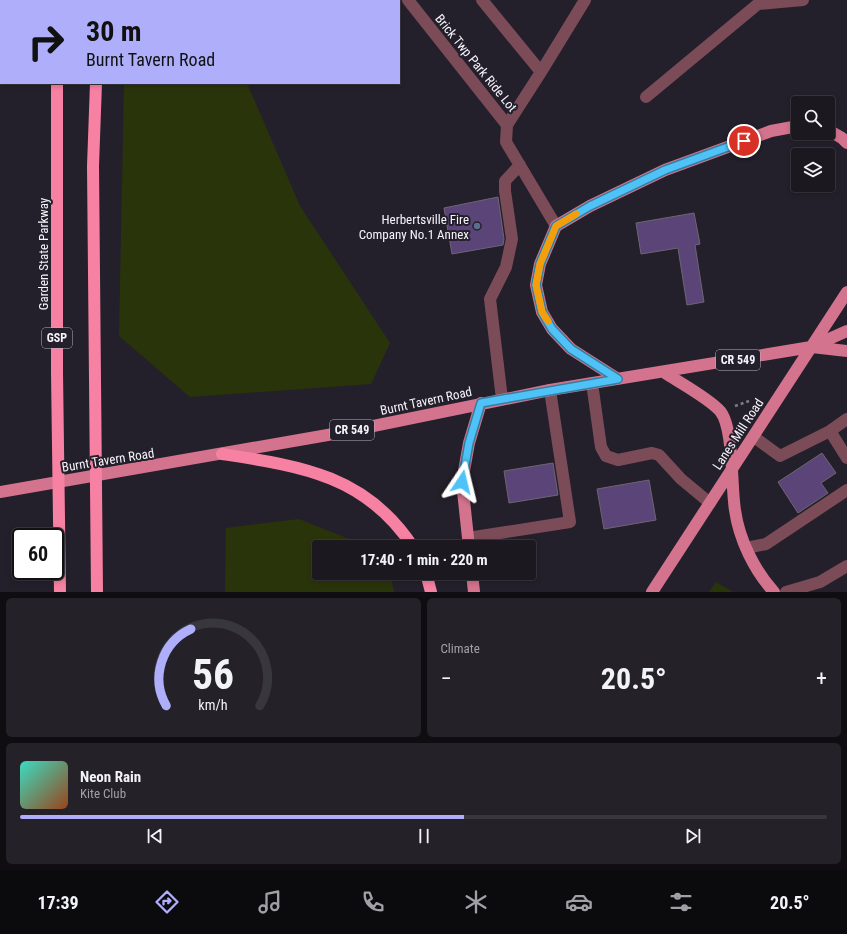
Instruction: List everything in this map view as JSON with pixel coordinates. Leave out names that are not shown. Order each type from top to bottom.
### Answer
[{"type":"highway","name":"Garden State Parkway","points":[[58,84],[57,373],[60,592]]},
{"type":"highway","points":[[96,84],[92,166],[97,592]]},
{"type":"highway","points":[[222,454],[275,462],[326,475],[366,497],[401,529],[408,540]]},
{"type":"highway","points":[[428,580],[431,592]]},
{"type":"main road","points":[[618,379],[571,349],[552,329],[542,312],[536,285],[540,264],[556,226],[590,206],[665,170],[771,131],[791,127]]},
{"type":"main road","points":[[835,134],[847,143]]},
{"type":"main road","name":"Lanes Mill Road","points":[[652,592],[847,292]]},
{"type":"main road","name":"Burnt Tavern Road","points":[[0,492],[339,433],[550,390],[665,373],[811,347],[847,331]]},
{"type":"main road","name":"Burnt Tavern Road","points":[[811,347],[847,351]]},
{"type":"main road","points":[[665,373],[721,411],[728,427],[735,511],[746,548],[766,584],[774,592]]},
{"type":"main road","points":[[468,540],[462,482],[469,443],[481,403]]},
{"type":"main road","points":[[473,580],[474,592]]},
{"type":"lane","name":"Brick Twp Park Ride Lot","points":[[408,0],[507,125]]},
{"type":"lane","points":[[482,0],[541,72]]},
{"type":"lane","points":[[556,226],[506,142],[507,125],[585,0]]},
{"type":"lane","points":[[646,97],[758,4],[803,0]]},
{"type":"lane","points":[[502,399],[490,299],[506,267],[512,239],[505,181],[520,165]]},
{"type":"lane","points":[[592,383],[601,447],[606,456],[618,460],[652,453],[659,455],[681,480],[710,503]]},
{"type":"lane","points":[[478,540],[570,522],[550,390]]},
{"type":"lane","points":[[754,437],[780,456],[830,431],[847,418]]},
{"type":"lane","points":[[830,431],[847,458]]},
{"type":"lane","points":[[746,548],[766,544],[847,490]]},
{"type":"lane","points":[[786,592],[820,582],[847,566]]},
{"type":"path","points":[[733,407],[749,401]]},
{"type":"green space","points":[[124,84],[247,84],[300,206],[390,343],[371,384],[190,397],[119,336]]},
{"type":"green space","points":[[299,519],[352,540],[312,540],[312,580],[391,580],[394,592],[225,592],[226,528]]},
{"type":"green space","points":[[716,582],[733,592],[709,592]]},
{"type":"building","name":"Herbertsville Fire Company No.1 Annex","points":[[498,197],[504,239],[503,245],[452,254],[444,208]]},
{"type":"building","points":[[694,213],[700,244],[695,245],[704,302],[687,305],[678,248],[641,254],[636,223]]},
{"type":"building","points":[[822,453],[836,473],[821,483],[828,493],[798,513],[778,482]]},
{"type":"building","points":[[553,463],[558,495],[509,503],[504,471]]},
{"type":"building","points":[[649,480],[656,520],[604,529],[597,489]]},
{"type":"slow traffic","points":[[548,321],[542,312],[536,285],[540,264],[556,226],[576,214]]},
{"type":"place","name":"Herbertsville Fire Company No.1 Annex","points":[[477,226]]},
{"type":"route","points":[[462,482],[469,443],[481,403],[618,379],[571,349],[552,329],[542,312],[536,285],[540,264],[556,226],[590,206],[665,170],[744,141]]}]
